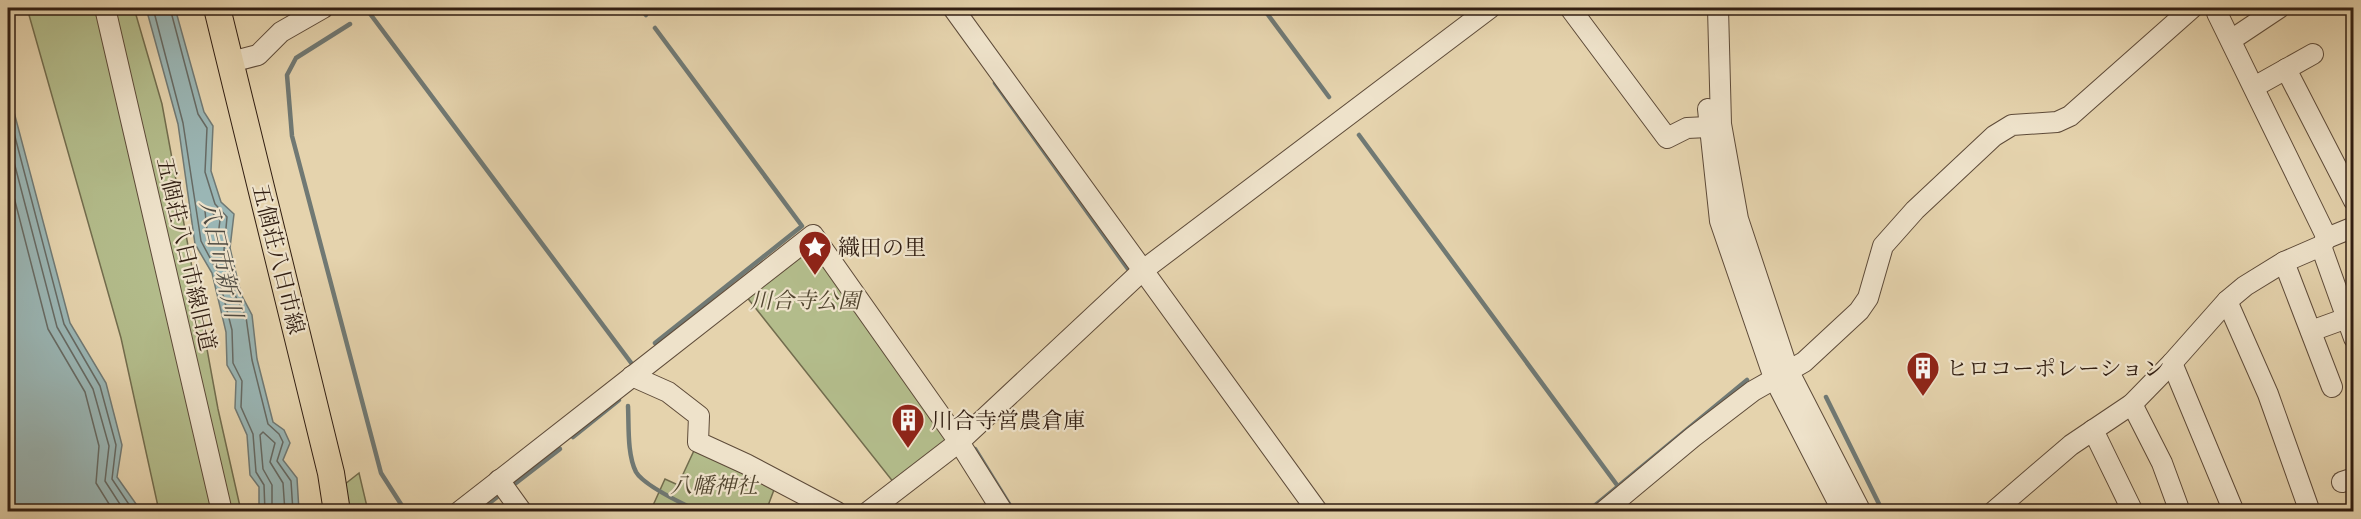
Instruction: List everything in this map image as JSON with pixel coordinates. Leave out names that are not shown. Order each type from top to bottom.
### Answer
[{"type":"main road","name":"五個荘八日市線","points":[[217,8],[331,473],[337,512]]},
{"type":"street","name":"五個荘八日市線旧道","points":[[105,8],[222,512]]},
{"type":"street","points":[[231,62],[258,55],[281,32],[323,8]]},
{"type":"street","points":[[953,8],[1318,512]]},
{"type":"street","points":[[868,512],[959,442],[1142,271],[1490,8]]},
{"type":"street","points":[[1570,8],[1667,138],[1687,128],[1708,127]]},
{"type":"street","points":[[1706,8],[1708,127],[1720,221],[1781,374],[1843,512]]},
{"type":"street","points":[[1718,8],[1721,124],[1737,219],[1781,374],[1862,512]]},
{"type":"street","points":[[1603,512],[1693,436],[1753,391],[1810,357],[1859,311],[1868,298],[1883,246],[1915,210],[1994,135],[2012,125],[2057,122],[2070,116],[2192,8]]},
{"type":"street","points":[[2231,40],[2279,8]]},
{"type":"street","points":[[2217,13],[2254,87],[2324,242],[2354,338]]},
{"type":"street","points":[[2254,87],[2313,54]]},
{"type":"street","points":[[2286,69],[2354,201]]},
{"type":"street","points":[[1993,512],[2071,445],[2132,404],[2227,301],[2245,285],[2284,262],[2354,227]]},
{"type":"street","points":[[459,512],[813,235],[959,442],[1003,512]]},
{"type":"street","points":[[2284,262],[2332,387]]},
{"type":"street","points":[[2227,301],[2268,393],[2310,512]]},
{"type":"street","points":[[2311,332],[2347,318]]},
{"type":"street","points":[[2172,363],[2234,512]]},
{"type":"street","points":[[632,376],[668,392],[699,416],[698,442],[746,464],[837,512]]},
{"type":"street","points":[[2132,404],[2162,463],[2180,512]]},
{"type":"street","points":[[2093,430],[2133,512]]},
{"type":"street","points":[[499,480],[522,512]]},
{"type":"green space","points":[[27,8],[134,8],[162,104],[218,409],[241,511],[159,511],[121,338]]},
{"type":"green space","name":"川合寺公園","points":[[813,235],[959,442],[898,488],[742,291]]},
{"type":"green space","name":"八幡神社","points":[[698,442],[780,474],[766,511],[650,512],[665,479],[678,485]]},
{"type":"green space","points":[[359,473],[368,511],[345,511],[340,488]]},
{"type":"water","name":"八日市新川","points":[[146,8],[175,8],[204,112],[213,126],[211,171],[221,202],[234,214],[230,248],[241,294],[252,315],[257,359],[273,422],[284,430],[290,443],[283,460],[297,478],[299,511],[259,511],[259,487],[250,475],[247,435],[235,408],[236,381],[227,365],[226,332],[212,273],[195,244],[178,124]]},
{"type":"water","points":[[8,11],[11,22],[10,97],[70,323],[106,383],[122,445],[117,477],[141,511],[8,511]]},
{"type":"waterway","points":[[640,8],[646,15]]},
{"type":"waterway","points":[[1263,8],[1329,97]]},
{"type":"waterway","points":[[368,11],[632,364]]},
{"type":"waterway","points":[[350,24],[296,58],[287,75],[292,136],[381,473],[406,512]]},
{"type":"waterway","points":[[655,28],[802,226],[655,343]]},
{"type":"waterway","points":[[995,83],[1128,269]]},
{"type":"waterway","points":[[1359,135],[1617,485]]},
{"type":"waterway","points":[[1587,512],[1747,380]]},
{"type":"waterway","points":[[1826,397],[1883,512]]},
{"type":"waterway","points":[[573,437],[619,400]]},
{"type":"waterway","points":[[628,406],[630,448],[636,472],[656,489],[700,512]]},
{"type":"waterway","points":[[516,483],[560,449]]},
{"type":"waterway","points":[[975,449],[1014,512]]},
{"type":"waterway","points":[[478,512],[501,494]]},
{"type":"place","name":"織田の里","points":[[815,276]]},
{"type":"place","name":"ヒロコーポレーション","points":[[1923,397]]},
{"type":"place","name":"川合寺営農倉庫","points":[[908,449]]}]
